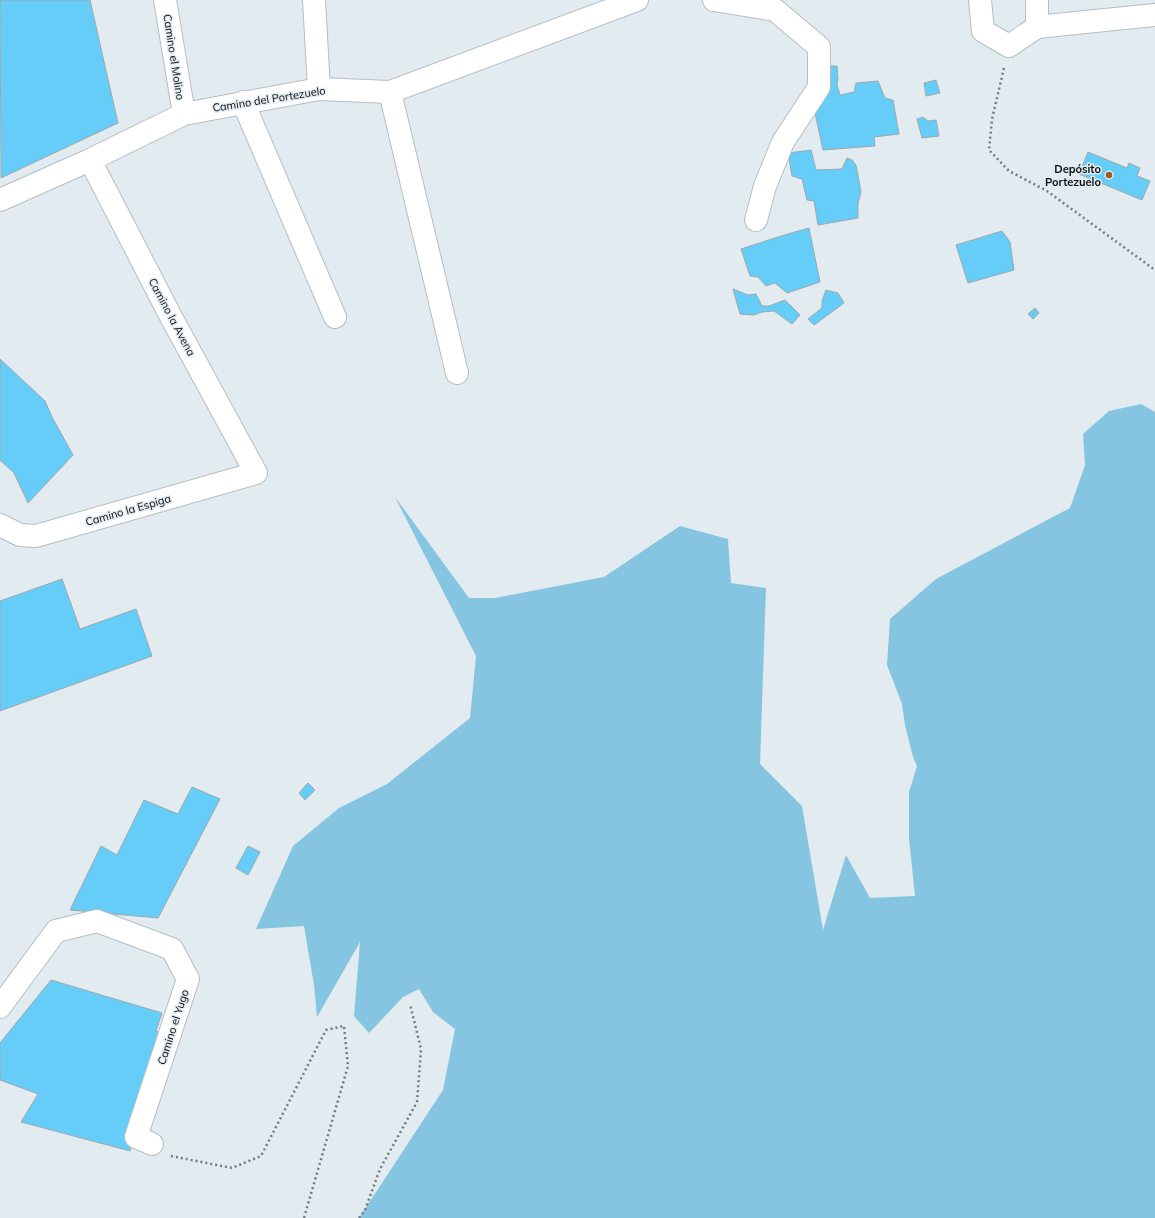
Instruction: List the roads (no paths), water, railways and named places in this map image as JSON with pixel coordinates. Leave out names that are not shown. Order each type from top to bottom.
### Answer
[{"type":"street","name":"Camino el Molino","points":[[165,0],[184,114]]},
{"type":"street","points":[[314,0],[319,89]]},
{"type":"street","name":"Camino del Portezuelo","points":[[0,200],[90,160],[184,114],[319,89],[390,92],[637,0]]},
{"type":"street","points":[[714,0],[775,10],[819,47],[819,86],[783,142],[765,186],[756,220]]},
{"type":"street","points":[[980,0],[983,31],[1010,46],[1037,27],[1155,15]]},
{"type":"street","points":[[1037,0],[1037,27]]},
{"type":"street","points":[[390,92],[458,373]]},
{"type":"street","points":[[243,102],[335,317]]},
{"type":"street","name":"Camino la Avena","points":[[90,160],[170,315],[256,473]]},
{"type":"street","name":"Camino la Espiga","points":[[0,526],[20,535],[36,536],[256,473]]},
{"type":"street","name":"Camino el Yugo","points":[[0,1007],[56,930],[97,921],[172,948],[188,979],[136,1137],[152,1144]]},
{"type":"place","name":"Depósito Portezuelo","points":[[1109,175]]}]
